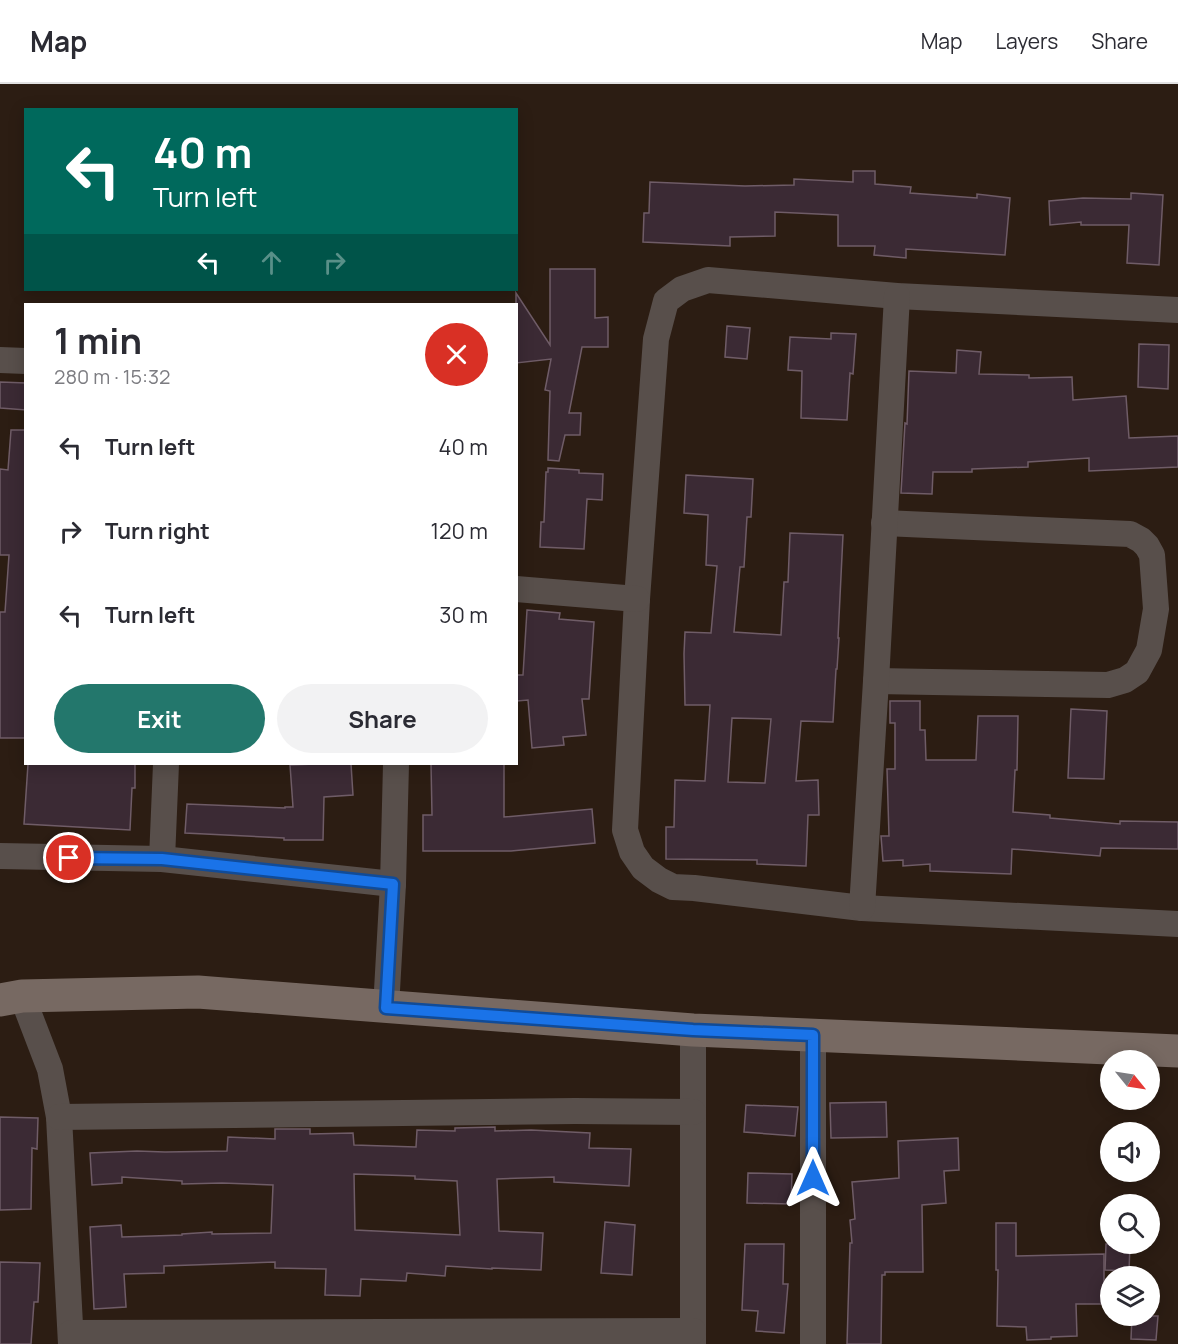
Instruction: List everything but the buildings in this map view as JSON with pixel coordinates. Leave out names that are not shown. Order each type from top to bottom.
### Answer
[{"type":"street","points":[[1178,310],[897,296],[708,280],[682,289],[666,301],[656,339],[637,599],[625,830],[632,852],[643,868],[673,887],[862,909],[1178,924]]},
{"type":"street","points":[[862,909],[897,296]]},
{"type":"street","points":[[0,360],[24,361]]},
{"type":"street","points":[[876,681],[1108,685],[1125,680],[1137,672],[1149,650],[1156,609],[1152,555],[1141,540],[1130,534],[884,523]]},
{"type":"street","points":[[518,589],[637,599]]},
{"type":"street","points":[[162,859],[166,765]]},
{"type":"street","points":[[386,1008],[393,884],[396,765]]},
{"type":"street","points":[[0,856],[162,859],[393,884]]},
{"type":"street","points":[[693,1030],[693,1338],[71,1339],[58,1117],[50,1069],[11,998],[198,992],[693,1030],[1178,1051]]},
{"type":"street","points":[[813,1035],[813,1344]]},
{"type":"street","points":[[58,1117],[575,1111],[693,1112]]},
{"type":"route","points":[[69,858],[162,859],[393,884],[386,1008],[693,1030],[813,1035],[813,1178]]}]
